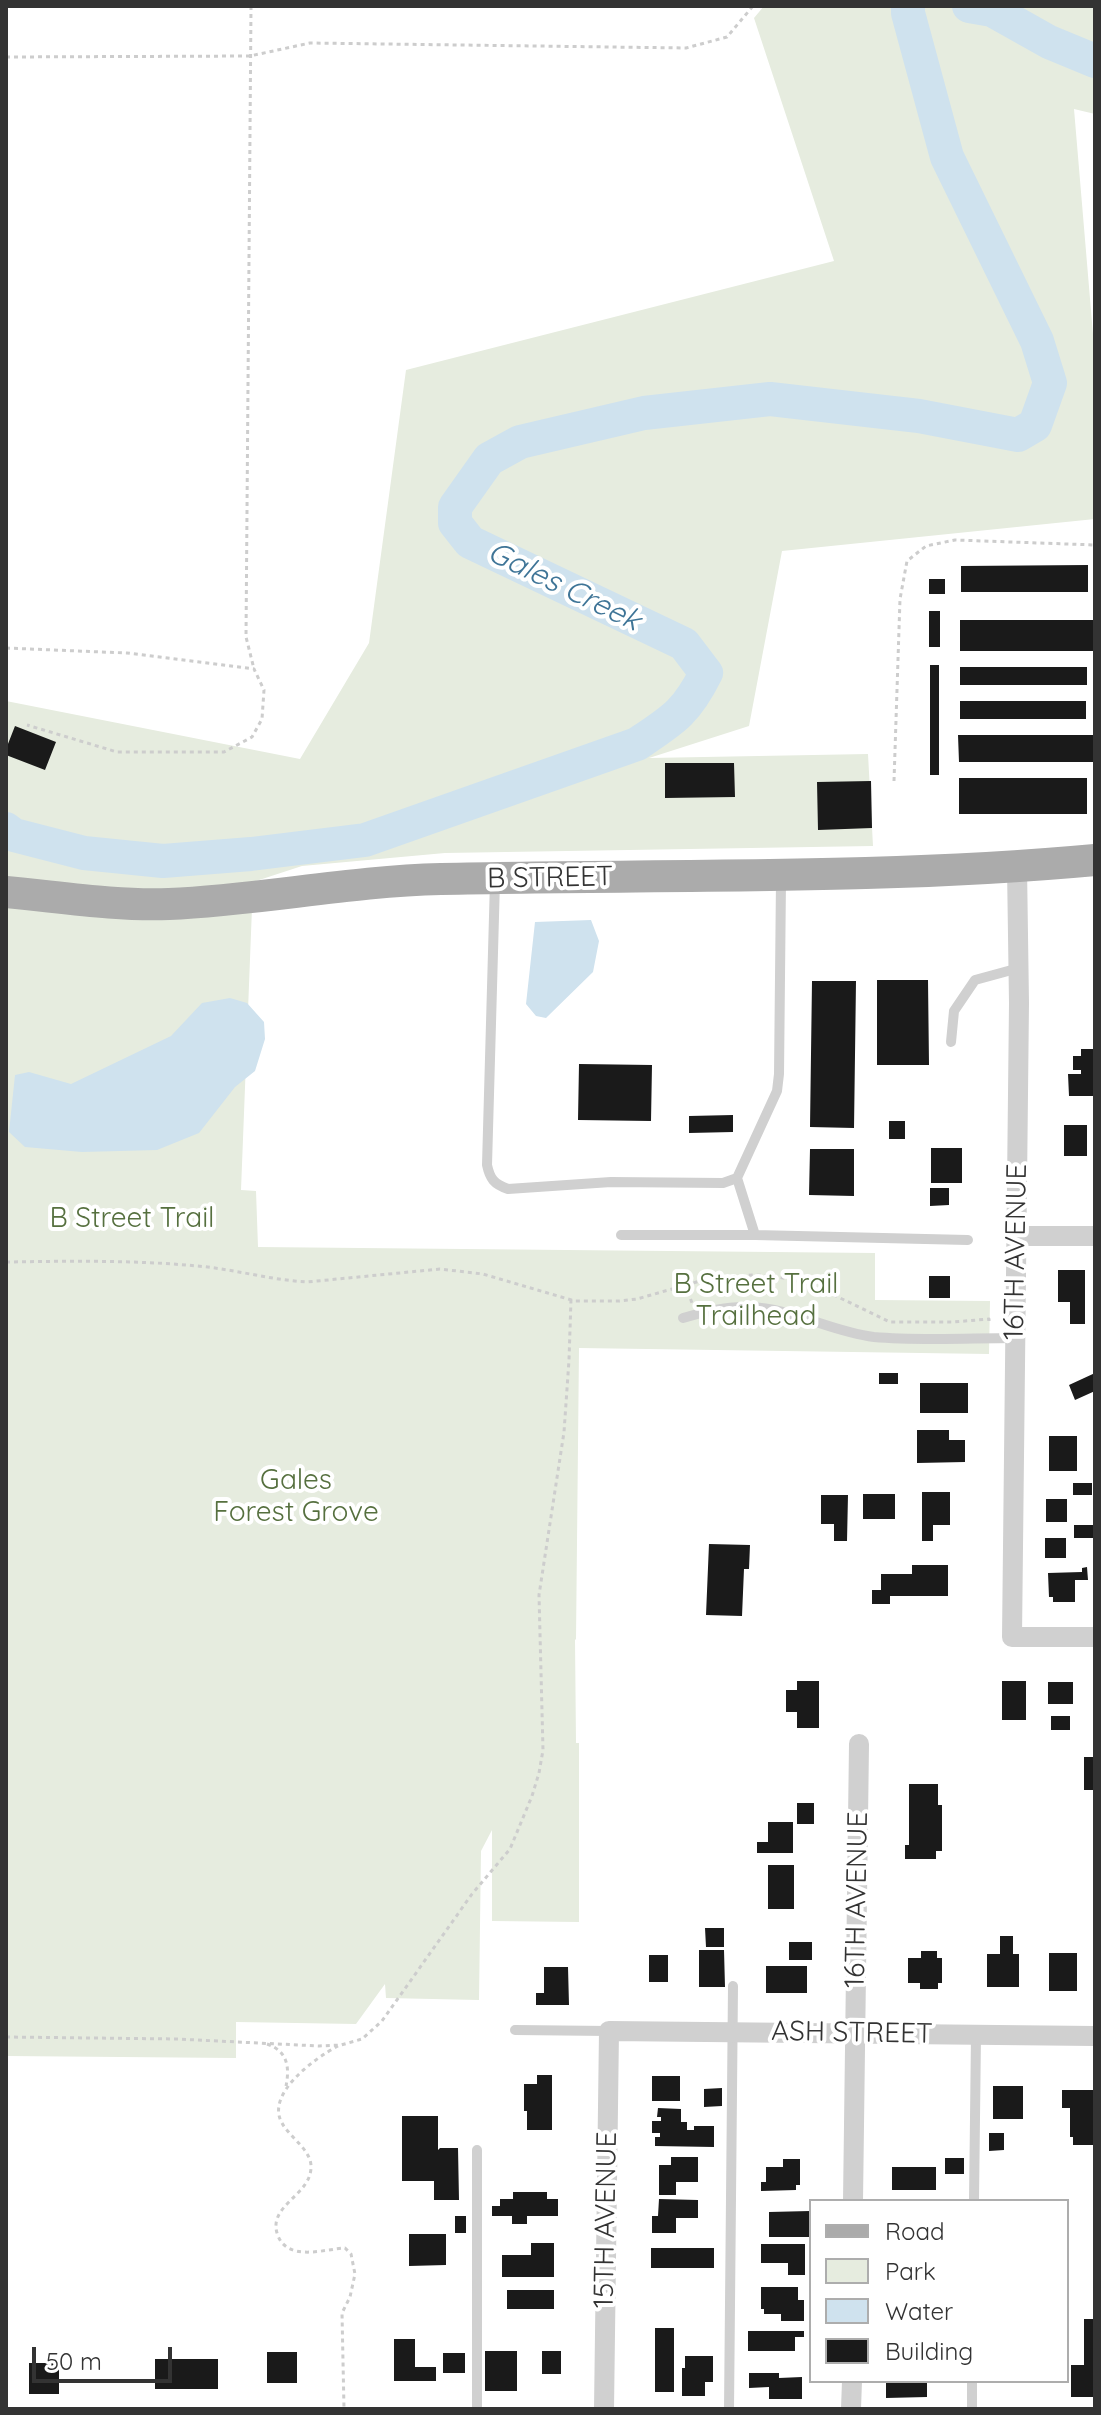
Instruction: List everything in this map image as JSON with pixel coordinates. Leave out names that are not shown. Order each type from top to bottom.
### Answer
[{"type":"main road","name":"B STREET","points":[[6,892],[165,904],[352,884],[1017,867],[1095,860]]},
{"type":"street","name":"16TH AVENUE","points":[[1017,867],[1019,968],[1012,1637],[1095,1637]]},
{"type":"street","points":[[1016,1236],[1095,1236]]},
{"type":"street","name":"16TH AVENUE","points":[[853,2199],[859,1744]]},
{"type":"street","name":"ASH STREET","points":[[609,2031],[1095,2036]]},
{"type":"street","name":"15TH AVENUE","points":[[604,2409],[609,2031]]},
{"type":"street","points":[[851,2409],[852,2383]]},
{"type":"lane","points":[[755,1235],[737,1178],[777,1091],[781,874]]},
{"type":"lane","points":[[495,879],[487,1165],[490,1177],[497,1185],[508,1189],[611,1182],[723,1183],[737,1178]]},
{"type":"lane","points":[[951,1042],[954,1011],[975,980],[1019,968]]},
{"type":"lane","points":[[621,1235],[968,1240]]},
{"type":"lane","points":[[683,1318],[711,1310],[751,1307],[877,1337],[1015,1338]]},
{"type":"lane","points":[[729,2409],[733,1986]]},
{"type":"lane","points":[[515,2030],[609,2031]]},
{"type":"lane","points":[[974,2199],[976,2035]]},
{"type":"lane","points":[[477,2150],[477,2409]]},
{"type":"lane","points":[[972,2383],[972,2409]]},
{"type":"path","points":[[27,725],[117,752],[224,752],[252,737],[262,719],[264,690],[254,669],[246,637],[251,6]]},
{"type":"path","points":[[6,57],[250,56],[310,43],[686,48],[727,37],[753,6]]},
{"type":"path","points":[[894,781],[900,599],[907,561],[926,546],[955,540],[1095,545]]},
{"type":"path","points":[[6,648],[127,653],[254,669]]},
{"type":"path","points":[[6,1262],[90,1261],[197,1266],[307,1282],[440,1269],[483,1274],[571,1299],[564,1432],[539,1595],[544,1727],[539,1773],[523,1821],[510,1849],[472,1894],[382,2021],[362,2039],[341,2045],[317,2060],[285,2089]]},
{"type":"path","points":[[6,2037],[341,2045]]},
{"type":"path","points":[[262,2042],[282,2051],[287,2061],[288,2081],[279,2101],[278,2112],[281,2122],[310,2158],[311,2166],[308,2180],[277,2215],[279,2238],[283,2244],[296,2250],[320,2252],[345,2248],[354,2262],[352,2285],[342,2313],[344,2409]]},
{"type":"green space","points":[[764,6],[1095,6],[1095,114],[1074,109],[1095,358],[1095,519],[782,551],[749,726],[649,758],[868,754],[873,846],[445,853],[302,866],[253,882],[241,1190],[256,1191],[258,1247],[875,1253],[875,1300],[990,1301],[989,1354],[579,1348],[575,1640],[576,1743],[579,1743],[579,1922],[492,1921],[492,1830],[481,1851],[479,2000],[386,1998],[385,1984],[356,2024],[236,2022],[236,2058],[6,2056],[6,701],[300,759],[369,643],[406,370],[834,261],[754,18]]},
{"type":"water","points":[[591,920],[599,941],[593,972],[546,1018],[536,1016],[526,1004],[535,922]]},
{"type":"water","points":[[230,998],[247,1003],[264,1022],[265,1039],[255,1071],[235,1087],[199,1133],[157,1150],[82,1152],[25,1147],[9,1132],[15,1075],[29,1072],[71,1084],[171,1036],[202,1003]]},
{"type":"building","points":[[1088,565],[1088,592],[961,592],[961,566]]},
{"type":"building","points":[[929,579],[945,579],[945,594],[929,594]]},
{"type":"building","points":[[929,611],[940,611],[940,647],[929,647]]},
{"type":"building","points":[[960,620],[1095,620],[1095,651],[960,651]]},
{"type":"building","points":[[930,665],[939,665],[939,775],[930,775]]},
{"type":"building","points":[[960,667],[1087,667],[1087,685],[960,685]]},
{"type":"building","points":[[960,701],[1086,701],[1086,719],[960,719]]},
{"type":"building","points":[[15,726],[56,742],[45,770],[6,755]]},
{"type":"building","points":[[958,735],[1095,735],[1095,762],[959,762]]},
{"type":"building","points":[[665,763],[734,763],[735,797],[665,798]]},
{"type":"building","points":[[959,778],[1087,778],[1087,814],[959,814]]},
{"type":"building","points":[[871,781],[872,828],[818,830],[817,782]]},
{"type":"building","points":[[877,980],[928,980],[929,1065],[877,1065]]},
{"type":"building","points":[[812,981],[856,981],[854,1128],[810,1127]]},
{"type":"building","points":[[1081,1049],[1095,1049],[1095,1096],[1069,1096],[1068,1074],[1081,1074],[1081,1070],[1073,1070],[1073,1056],[1081,1056]]},
{"type":"building","points":[[579,1064],[652,1065],[651,1121],[578,1120]]},
{"type":"building","points":[[733,1115],[733,1132],[689,1133],[689,1116]]},
{"type":"building","points":[[889,1121],[905,1121],[905,1139],[889,1139]]},
{"type":"building","points":[[1064,1125],[1087,1125],[1087,1156],[1064,1156]]},
{"type":"building","points":[[931,1148],[962,1148],[962,1183],[931,1183]]},
{"type":"building","points":[[810,1149],[854,1149],[854,1196],[809,1195]]},
{"type":"building","points":[[930,1188],[949,1188],[949,1205],[930,1206]]},
{"type":"building","points":[[1058,1270],[1085,1270],[1085,1324],[1070,1324],[1070,1302],[1058,1302]]},
{"type":"building","points":[[929,1276],[950,1276],[950,1298],[929,1298]]},
{"type":"building","points":[[879,1373],[898,1373],[898,1384],[879,1384]]},
{"type":"building","points":[[1095,1373],[1095,1391],[1075,1400],[1069,1385]]},
{"type":"building","points":[[920,1383],[968,1383],[968,1413],[920,1413]]},
{"type":"building","points":[[917,1430],[949,1430],[949,1440],[965,1440],[965,1462],[917,1463]]},
{"type":"building","points":[[1049,1436],[1077,1436],[1077,1471],[1049,1471]]},
{"type":"building","points":[[1073,1483],[1092,1483],[1092,1495],[1073,1495]]},
{"type":"building","points":[[922,1492],[950,1492],[950,1525],[933,1525],[933,1541],[922,1541]]},
{"type":"building","points":[[863,1494],[895,1494],[895,1519],[863,1519]]},
{"type":"building","points":[[821,1495],[848,1495],[847,1541],[834,1541],[834,1524],[821,1524]]},
{"type":"building","points":[[1046,1499],[1067,1499],[1067,1522],[1046,1522]]},
{"type":"building","points":[[1074,1525],[1095,1525],[1095,1538],[1074,1538]]},
{"type":"building","points":[[1045,1538],[1066,1538],[1066,1558],[1045,1558]]},
{"type":"building","points":[[709,1544],[750,1545],[749,1569],[744,1569],[742,1616],[706,1615]]},
{"type":"building","points":[[912,1565],[948,1565],[948,1596],[890,1596],[890,1604],[872,1604],[872,1590],[881,1590],[881,1574],[912,1574]]},
{"type":"building","points":[[1087,1567],[1088,1580],[1075,1580],[1075,1602],[1053,1602],[1053,1597],[1049,1597],[1048,1573],[1082,1572],[1082,1568]]},
{"type":"building","points":[[797,1681],[819,1681],[819,1728],[797,1728],[797,1712],[786,1712],[786,1690],[797,1690]]},
{"type":"building","points":[[1002,1681],[1026,1681],[1026,1720],[1002,1720]]},
{"type":"building","points":[[1048,1682],[1073,1682],[1073,1704],[1048,1704]]},
{"type":"building","points":[[1051,1716],[1070,1716],[1070,1730],[1051,1730]]},
{"type":"building","points":[[1084,1757],[1095,1757],[1095,1790],[1084,1790]]},
{"type":"building","points":[[909,1784],[938,1784],[938,1805],[942,1805],[942,1851],[936,1851],[936,1859],[905,1859],[905,1845],[909,1845]]},
{"type":"building","points":[[797,1803],[814,1803],[814,1824],[797,1824]]},
{"type":"building","points":[[768,1822],[793,1822],[793,1853],[757,1853],[757,1842],[768,1842]]},
{"type":"building","points":[[768,1865],[794,1865],[794,1909],[768,1909]]},
{"type":"building","points":[[705,1928],[724,1928],[724,1947],[706,1947]]},
{"type":"building","points":[[1000,1936],[1013,1936],[1013,1954],[1019,1954],[1019,1987],[987,1987],[987,1954],[1000,1954]]},
{"type":"building","points":[[789,1942],[812,1942],[812,1960],[789,1960]]},
{"type":"building","points":[[699,1950],[724,1950],[725,1987],[699,1987]]},
{"type":"building","points":[[921,1951],[937,1951],[937,1958],[942,1958],[942,1983],[938,1983],[938,1989],[920,1989],[920,1983],[908,1983],[908,1958],[921,1958]]},
{"type":"building","points":[[1049,1953],[1077,1953],[1077,1991],[1049,1991]]},
{"type":"building","points":[[649,1955],[668,1955],[668,1982],[649,1982]]},
{"type":"building","points":[[766,1966],[807,1966],[807,1993],[766,1993]]},
{"type":"building","points":[[544,1967],[568,1967],[569,2005],[536,2005],[536,1993],[544,1993]]},
{"type":"building","points":[[537,2075],[552,2075],[552,2130],[527,2130],[524,2084],[537,2084]]},
{"type":"building","points":[[652,2076],[680,2076],[680,2101],[652,2101]]},
{"type":"building","points":[[993,2086],[1023,2086],[1023,2119],[993,2119]]},
{"type":"building","points":[[722,2088],[722,2106],[704,2107],[704,2089]]},
{"type":"building","points":[[1062,2090],[1095,2090],[1095,2145],[1073,2145],[1070,2108],[1062,2108]]},
{"type":"building","points":[[658,2108],[681,2109],[681,2122],[687,2122],[687,2130],[694,2130],[694,2126],[714,2126],[714,2147],[655,2146],[655,2137],[660,2137],[660,2133],[652,2133],[652,2121],[661,2121],[661,2117],[657,2117]]},
{"type":"building","points":[[402,2116],[438,2116],[438,2150],[458,2148],[459,2200],[434,2200],[434,2181],[402,2181]]},
{"type":"building","points":[[989,2133],[1004,2133],[1004,2150],[989,2151]]},
{"type":"building","points":[[671,2157],[698,2157],[698,2182],[676,2182],[676,2195],[659,2195],[659,2165],[671,2165]]},
{"type":"building","points":[[945,2158],[964,2158],[964,2174],[945,2174]]},
{"type":"building","points":[[783,2159],[800,2159],[800,2185],[796,2185],[796,2190],[761,2191],[761,2182],[766,2182],[766,2167],[783,2167]]},
{"type":"building","points":[[892,2167],[936,2167],[936,2190],[892,2190]]},
{"type":"building","points":[[513,2192],[547,2192],[547,2199],[558,2199],[558,2216],[527,2216],[527,2224],[512,2224],[512,2216],[492,2216],[492,2206],[500,2206],[500,2199],[513,2199]]},
{"type":"building","points":[[659,2199],[698,2200],[698,2218],[676,2218],[676,2233],[652,2233],[652,2216],[658,2216]]},
{"type":"building","points":[[809,2211],[809,2237],[769,2237],[769,2212]]},
{"type":"building","points":[[455,2216],[466,2216],[466,2233],[455,2233]]},
{"type":"building","points":[[409,2234],[446,2234],[446,2265],[409,2266]]},
{"type":"building","points":[[531,2243],[554,2243],[554,2277],[502,2277],[502,2255],[531,2255]]},
{"type":"building","points":[[761,2244],[805,2244],[805,2275],[788,2275],[788,2263],[761,2263]]},
{"type":"building","points":[[651,2248],[714,2248],[714,2268],[651,2268]]},
{"type":"building","points":[[761,2287],[798,2287],[798,2300],[804,2300],[804,2321],[781,2321],[781,2314],[764,2314],[764,2309],[761,2309]]},
{"type":"building","points":[[507,2290],[554,2290],[554,2309],[507,2309]]},
{"type":"building","points":[[1084,2319],[1095,2319],[1095,2397],[1071,2397],[1071,2365],[1084,2365]]},
{"type":"building","points":[[655,2328],[674,2328],[674,2392],[655,2392]]},
{"type":"building","points":[[748,2331],[804,2331],[804,2337],[795,2337],[795,2351],[748,2351]]},
{"type":"building","points":[[394,2339],[415,2339],[415,2367],[436,2367],[436,2381],[394,2381]]},
{"type":"building","points":[[485,2351],[517,2351],[517,2391],[485,2391]]},
{"type":"building","points":[[542,2351],[561,2351],[561,2374],[542,2374]]},
{"type":"building","points":[[267,2352],[297,2352],[297,2383],[267,2383]]},
{"type":"building","points":[[443,2353],[465,2353],[465,2373],[443,2373]]},
{"type":"building","points":[[685,2356],[713,2356],[713,2382],[705,2382],[705,2396],[682,2396]]},
{"type":"building","points":[[155,2359],[218,2359],[218,2389],[155,2389]]},
{"type":"building","points":[[29,2363],[59,2363],[59,2394],[29,2394]]},
{"type":"building","points":[[749,2373],[779,2373],[779,2378],[802,2377],[802,2399],[769,2399],[769,2387],[749,2388]]},
{"type":"building","points":[[886,2383],[927,2383],[927,2397],[886,2398]]},
{"type":"waterway","name":"Gales Creek","points":[[6,829],[14,835],[84,853],[163,861],[365,840],[637,744],[669,722],[692,698],[706,673],[684,644],[470,542],[455,523],[455,507],[489,459],[520,442],[644,413],[770,399],[919,416],[1018,435],[1035,425],[1050,383],[1037,341],[947,157],[908,6]]},
{"type":"waterway","name":"Gales Creek","points":[[969,6],[992,10],[1049,42],[1095,61]]},
{"type":"park label","name":"B Street Trail","points":[[132,1219]]},
{"type":"park label","name":"B Street Trail Trailhead","points":[[756,1301]]},
{"type":"park label","name":"Gales Forest Grove","points":[[296,1497]]}]
